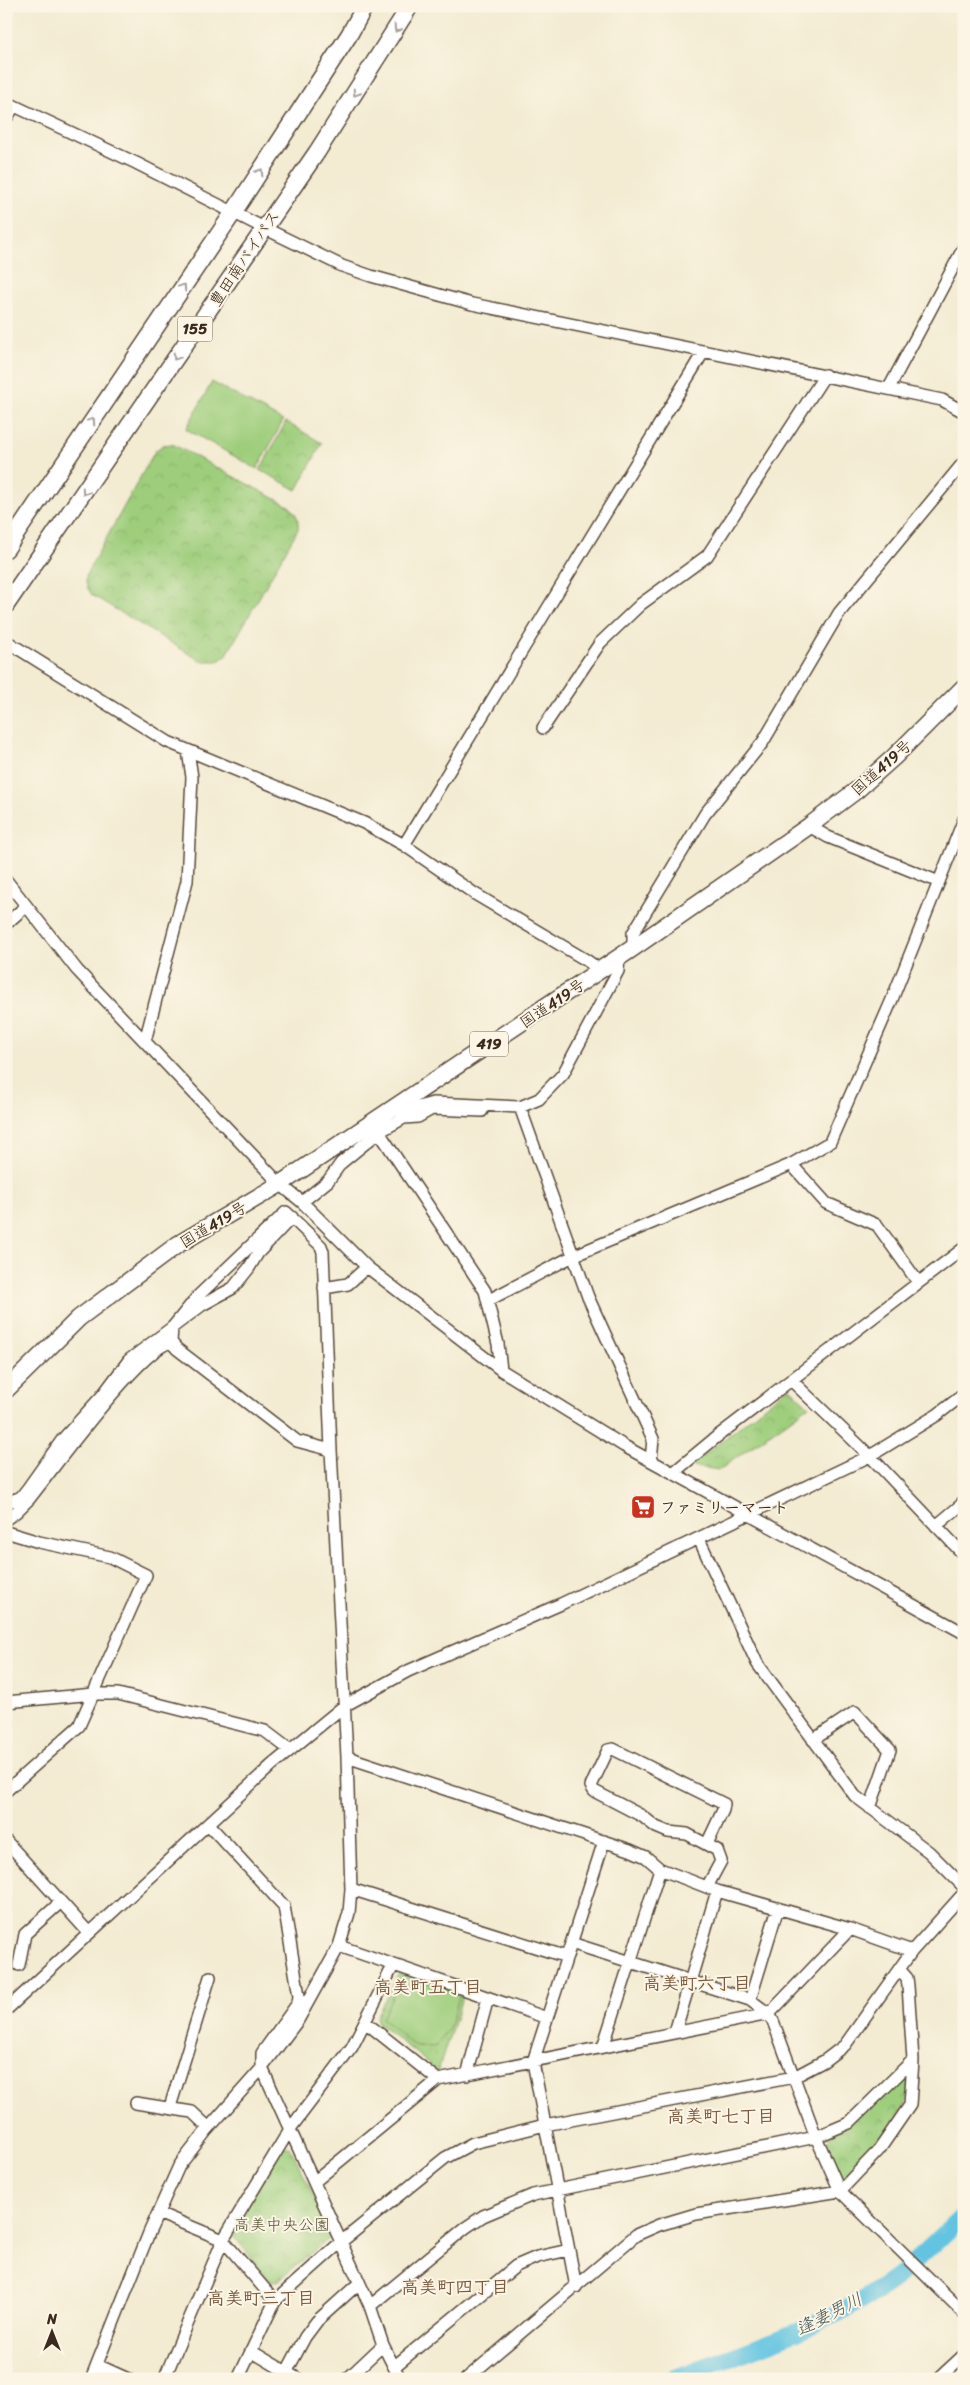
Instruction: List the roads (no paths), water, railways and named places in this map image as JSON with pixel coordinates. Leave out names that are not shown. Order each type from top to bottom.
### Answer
[{"type":"highway","name":"豊田南バイパス","points":[[6,549],[233,213],[349,35],[365,6]]},
{"type":"highway","name":"豊田南バイパス","points":[[6,605],[317,152],[410,6]]},
{"type":"highway","name":"国道419号","points":[[6,1390],[79,1318],[178,1245],[375,1128],[389,1112],[809,826],[857,790],[894,757],[964,686]]},
{"type":"street","points":[[6,119],[10,104],[136,163],[342,266],[401,285],[472,304],[889,388],[942,400],[964,412]]},
{"type":"street","points":[[889,388],[964,247]]},
{"type":"street","points":[[404,845],[704,351]]},
{"type":"street","points":[[543,728],[600,643],[641,604],[707,556],[825,375]]},
{"type":"street","points":[[302,1202],[328,1181],[341,1163],[375,1128],[404,1118],[418,1117],[432,1109],[522,1111],[539,1099],[563,1074],[618,971],[633,933],[705,814],[763,742],[839,613],[964,462]]},
{"type":"street","points":[[6,641],[168,742],[364,823],[404,845],[475,894],[600,970]]},
{"type":"street","points":[[145,1041],[187,881],[192,777],[188,751]]},
{"type":"street","points":[[489,1300],[573,1256],[791,1164],[830,1142],[835,1134],[964,819]]},
{"type":"street","points":[[809,826],[828,837],[939,882]]},
{"type":"street","points":[[6,880],[77,970],[280,1184],[302,1202],[367,1267],[501,1370],[624,1446],[748,1516],[964,1633]]},
{"type":"street","points":[[6,924],[25,906]]},
{"type":"street","points":[[389,1112],[411,1110],[433,1102],[522,1111]]},
{"type":"street","points":[[522,1111],[588,1297],[653,1439],[651,1460]]},
{"type":"street","points":[[375,1128],[489,1300],[501,1370]]},
{"type":"street","points":[[791,1164],[826,1203],[878,1225],[918,1282]]},
{"type":"street","points":[[91,2379],[179,2166],[209,2128],[262,2068],[308,2004],[339,1946],[349,1913],[351,1889],[347,1756],[321,1246],[286,1212],[198,1296],[172,1328],[171,1342],[176,1349],[297,1441],[330,1450]]},
{"type":"street","points":[[6,1504],[25,1492],[62,1440],[102,1396],[129,1360],[202,1305],[233,1288],[250,1268],[258,1253],[292,1217]]},
{"type":"street","points":[[673,1473],[964,1248]]},
{"type":"street","points":[[324,1288],[348,1284],[367,1267]]},
{"type":"street","points":[[6,1519],[16,1512],[28,1499],[136,1368],[164,1344],[171,1342]]},
{"type":"street","points":[[791,1380],[870,1456],[964,1555]]},
{"type":"street","points":[[6,2010],[290,1750],[344,1706],[408,1671],[561,1604],[870,1456],[937,1415],[964,1394]]},
{"type":"street","points":[[936,1526],[962,1505],[964,1500]]},
{"type":"street","points":[[6,1532],[39,1542],[110,1557],[146,1575],[79,1726],[6,1791]]},
{"type":"street","points":[[699,1539],[757,1663],[855,1796],[929,1852],[964,1887]]},
{"type":"street","points":[[6,1702],[94,1694],[118,1694],[266,1730],[290,1750]]},
{"type":"street","points":[[813,1740],[855,1712],[890,1750],[870,1808]]},
{"type":"street","points":[[675,2032],[721,1861],[719,1852],[687,1834],[656,1827],[642,1816],[594,1791],[590,1786],[608,1750],[613,1749],[724,1804],[724,1810],[707,1844]]},
{"type":"street","points":[[347,1756],[604,1841],[646,1857],[660,1869],[712,1889],[850,1929],[912,1951]]},
{"type":"street","points":[[209,1825],[284,1906],[299,1996],[298,2003],[262,2053],[262,2068],[341,2242],[358,2284],[370,2306],[383,2345],[400,2379]]},
{"type":"street","points":[[6,1841],[89,1933]]},
{"type":"street","points":[[576,2288],[533,2062],[604,1841]]},
{"type":"street","points":[[603,2047],[660,1869]]},
{"type":"street","points":[[351,1889],[567,1957]]},
{"type":"street","points":[[238,2379],[275,2301],[341,2242],[446,2158],[473,2143],[545,2126],[794,2077],[824,2061],[845,2045],[912,1951],[964,1893]]},
{"type":"street","points":[[19,1965],[25,1934],[61,1902]]},
{"type":"street","points":[[750,2000],[778,1908]]},
{"type":"street","points":[[314,2182],[438,2080],[769,2014],[850,1929]]},
{"type":"street","points":[[571,1943],[750,2000],[769,2014],[816,2137],[840,2190],[964,2313]]},
{"type":"street","points":[[339,1946],[547,2018]]},
{"type":"street","points":[[164,2379],[223,2240],[290,2129],[352,2046],[393,1966]]},
{"type":"street","points":[[466,2379],[576,2288],[636,2235],[659,2225],[696,2214],[840,2190],[879,2150],[910,2105],[913,2060],[907,1978],[900,1970]]},
{"type":"street","points":[[170,2107],[210,1977]]},
{"type":"street","points":[[466,2074],[488,1998]]},
{"type":"street","points":[[365,2022],[438,2080]]},
{"type":"street","points":[[370,2306],[465,2228],[483,2216],[532,2195],[816,2137],[849,2123],[913,2060]]},
{"type":"street","points":[[136,2103],[192,2112],[209,2128]]},
{"type":"street","points":[[158,2213],[223,2240],[275,2301]]},
{"type":"street","points":[[395,2366],[516,2266],[537,2257],[569,2250]]},
{"type":"street","points":[[287,2371],[305,2337],[317,2321],[358,2284]]},
{"type":"street","points":[[347,2379],[383,2345]]},
{"type":"street","points":[[251,2351],[298,2379]]},
{"type":"street","points":[[938,2379],[964,2355]]},
{"type":"street","points":[[97,2365],[128,2379]]},
{"type":"waterway","name":"逢妻男川","points":[[673,2379],[789,2335],[846,2309],[897,2277],[923,2255],[964,2215]]},
{"type":"place","name":"ファミリーマート","points":[[643,1507]]},
{"type":"district","name":"高美町六丁目","points":[[697,1983]]},
{"type":"district","name":"高美町五丁目","points":[[428,1987]]},
{"type":"district","name":"高美町七丁目","points":[[721,2116]]},
{"type":"district","name":"高美町四丁目","points":[[455,2287]]},
{"type":"district","name":"高美町三丁目","points":[[261,2298]]},
{"type":"park label","name":"高美中央公園","points":[[282,2224]]}]
